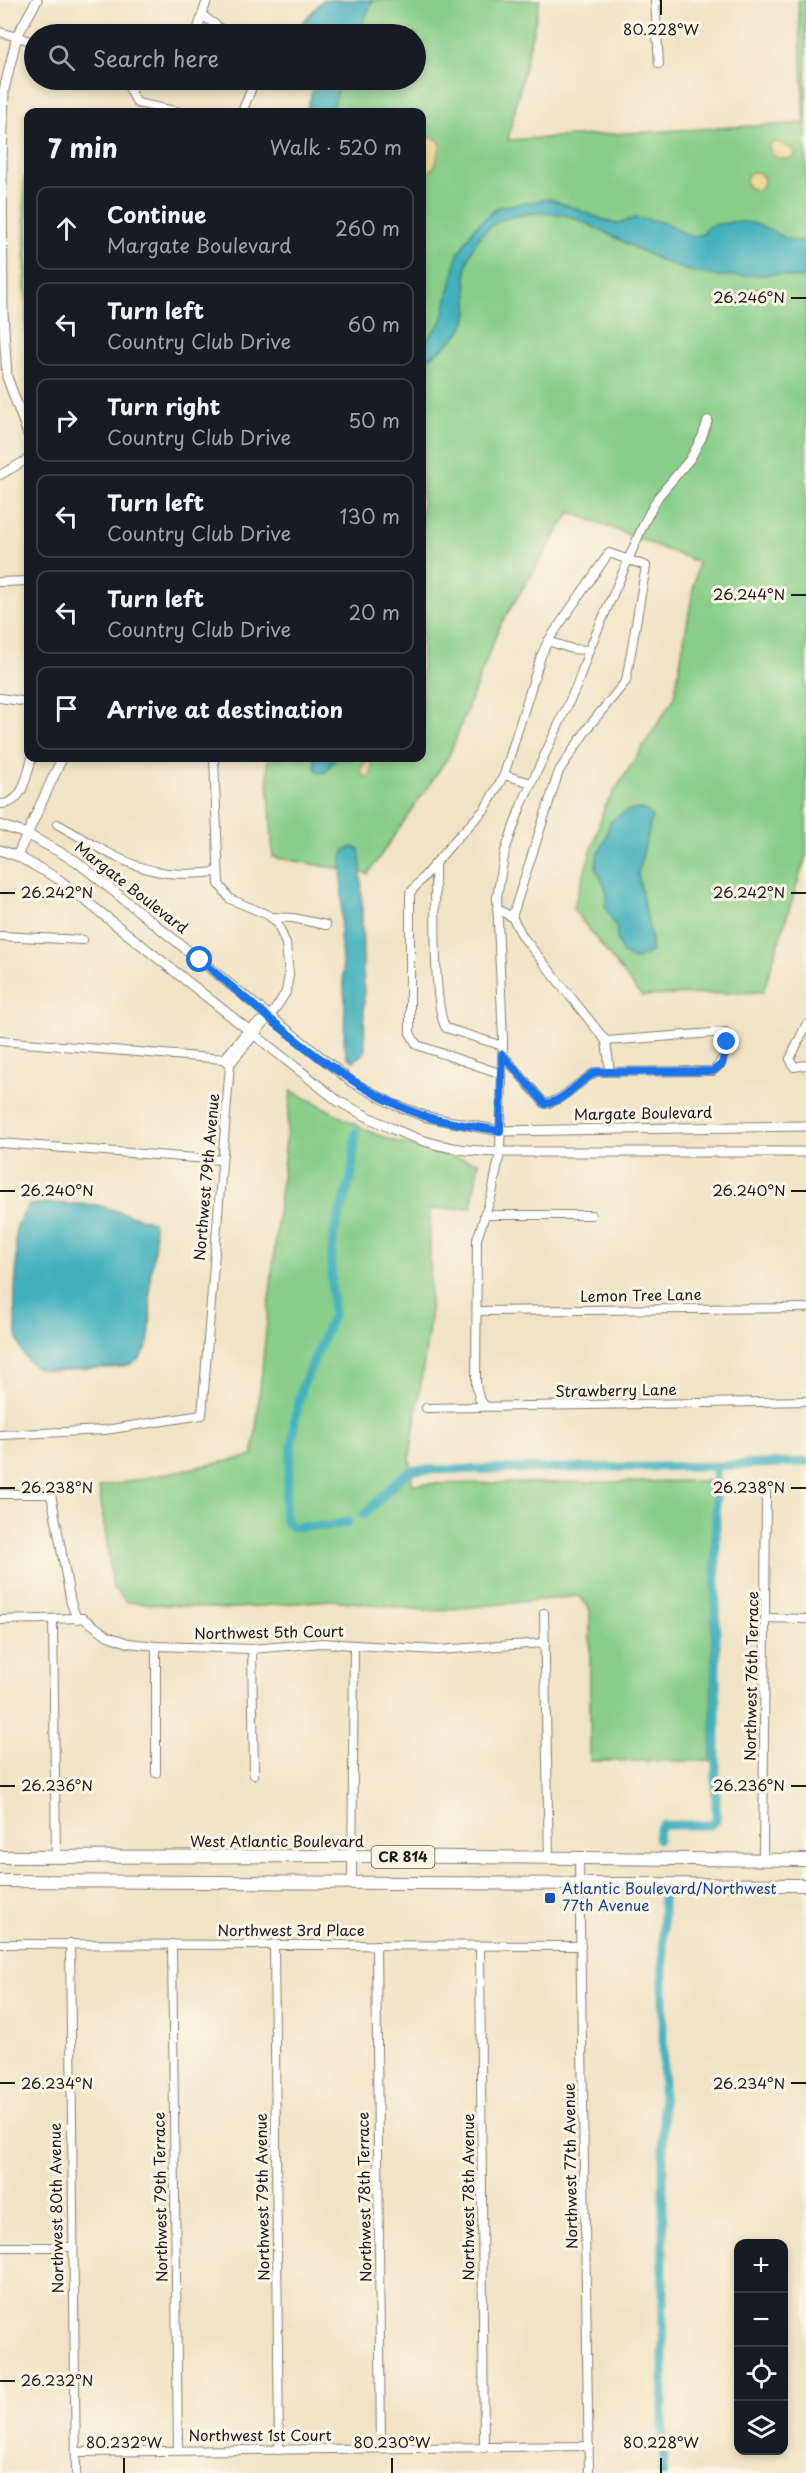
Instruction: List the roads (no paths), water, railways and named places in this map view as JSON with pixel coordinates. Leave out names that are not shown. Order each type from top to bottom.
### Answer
[{"type":"main road","name":"West Atlantic Boulevard","points":[[0,1857],[352,1856],[806,1860]]},
{"type":"main road","name":"CR 814","points":[[0,1881],[806,1885]]},
{"type":"street","points":[[24,424],[4,377],[1,229],[2,123],[4,90],[17,36],[37,0]]},
{"type":"street","points":[[199,24],[207,0]]},
{"type":"street","points":[[655,0],[659,64]]},
{"type":"street","points":[[202,15],[214,24]]},
{"type":"street","points":[[0,32],[24,38]]},
{"type":"street","points":[[130,90],[136,101],[135,108]]},
{"type":"street","points":[[244,108],[251,90]]},
{"type":"street","points":[[136,101],[163,108]]},
{"type":"street","points":[[485,1407],[479,1398],[476,1385],[477,1239],[492,1194],[500,1152],[502,1050],[497,897],[505,851],[532,783],[577,685],[589,650],[658,497],[690,459],[708,420]]},
{"type":"street","points":[[0,475],[24,461]]},
{"type":"street","points":[[502,1074],[417,1045],[410,1033],[410,893],[485,809],[504,775],[540,656],[609,553],[646,567],[626,681],[590,725],[559,771],[512,917]]},
{"type":"street","points":[[0,582],[24,582]]},
{"type":"street","points":[[548,641],[572,649],[589,650]]},
{"type":"street","points":[[0,698],[24,701]]},
{"type":"street","points":[[0,804],[11,803],[20,795],[31,762]]},
{"type":"street","points":[[17,856],[60,762]]},
{"type":"street","points":[[214,762],[218,872],[219,884],[225,895],[236,903],[271,917],[293,918],[326,925]]},
{"type":"street","points":[[504,775],[532,783]]},
{"type":"street","name":"Margate Boulevard","points":[[57,824],[108,854],[151,870],[168,873],[218,872]]},
{"type":"street","name":"Margate Boulevard","points":[[0,825],[27,834],[76,861],[352,1082],[427,1117],[500,1131],[806,1126]]},
{"type":"street","points":[[0,850],[17,856],[57,878],[338,1101],[383,1125],[417,1139],[454,1148],[500,1152],[806,1152]]},
{"type":"street","points":[[435,865],[438,998],[443,1023],[446,1028],[502,1050],[545,1104],[558,1102],[581,1080],[596,1072],[713,1071],[722,1064],[727,1042],[726,1032],[606,1041]]},
{"type":"street","points":[[497,909],[512,917],[523,937],[606,1041],[610,1072]]},
{"type":"street","points":[[0,1041],[227,1061],[274,1011],[285,992],[289,975],[286,944],[282,932],[271,917]]},
{"type":"street","points":[[0,936],[83,940]]},
{"type":"street","points":[[806,1025],[790,1059],[794,1066],[806,1065]]},
{"type":"street","name":"Northwest 79th Avenue","points":[[0,1435],[105,1430],[202,1414],[227,1061]]},
{"type":"street","points":[[0,1143],[221,1160]]},
{"type":"street","points":[[484,1215],[591,1215]]},
{"type":"street","name":"Lemon Tree Lane","points":[[477,1311],[806,1308]]},
{"type":"street","name":"Strawberry Lane","points":[[426,1408],[806,1401]]},
{"type":"street","name":"Northwest 76th Terrace","points":[[763,1859],[766,1493]]},
{"type":"street","points":[[0,1494],[51,1494],[71,1603],[76,1618],[0,1620]]},
{"type":"street","points":[[544,1613],[549,1858]]},
{"type":"street","name":"Northwest 5th Court","points":[[76,1618],[83,1618],[108,1636],[128,1643],[156,1646],[252,1649],[322,1643],[436,1650],[545,1643]]},
{"type":"street","points":[[766,1618],[806,1618]]},
{"type":"street","points":[[53,1620],[56,1858]]},
{"type":"street","points":[[352,1884],[354,1645]]},
{"type":"street","points":[[156,1646],[156,1773]]},
{"type":"street","points":[[252,1649],[254,1775]]},
{"type":"street","name":"Northwest 77th Avenue","points":[[579,1859],[589,2473]]},
{"type":"street","name":"Northwest 80th Avenue","points":[[70,1943],[76,2473]]},
{"type":"street","name":"Northwest 3rd Place","points":[[0,1944],[581,1946]]},
{"type":"street","name":"Northwest 79th Terrace","points":[[172,1944],[178,2450]]},
{"type":"street","name":"Northwest 79th Avenue","points":[[274,1944],[279,2450]]},
{"type":"street","name":"Northwest 78th Terrace","points":[[376,1945],[381,2448]]},
{"type":"street","name":"Northwest 78th Avenue","points":[[480,1946],[484,2448]]},
{"type":"street","points":[[0,2247],[72,2247]]},
{"type":"street","name":"Northwest 1st Court","points":[[76,2452],[589,2446]]},
{"type":"water","points":[[323,0],[373,0],[362,24],[301,24]]},
{"type":"water","points":[[313,90],[337,90],[334,108],[307,108]]},
{"type":"water","points":[[550,199],[615,224],[636,218],[654,220],[670,225],[691,237],[703,234],[709,226],[736,222],[752,223],[792,240],[806,240],[806,276],[794,278],[775,274],[730,276],[696,273],[656,258],[566,215],[538,213],[519,215],[494,224],[475,243],[466,269],[468,306],[465,323],[452,341],[426,359],[426,341],[442,321],[458,254],[474,228],[498,207]]},
{"type":"water","points":[[315,762],[332,762],[326,772],[319,773]]},
{"type":"water","points":[[641,809],[652,817],[638,874],[651,937],[651,952],[634,960],[623,954],[617,939],[617,930],[605,906],[606,889],[596,868],[597,856],[605,841],[610,822],[626,811]]},
{"type":"water","points":[[353,847],[359,849],[361,867],[365,1052],[354,1061],[347,1057],[344,1043],[345,1001],[340,935],[341,860],[345,850]]},
{"type":"water","points":[[46,1203],[98,1205],[153,1222],[155,1245],[150,1280],[150,1333],[144,1352],[139,1359],[129,1365],[50,1371],[33,1366],[25,1357],[19,1345],[16,1330],[16,1229],[29,1205]]},
{"type":"waterway","points":[[348,1522],[329,1526],[292,1527],[286,1522],[284,1511],[295,1418],[302,1387],[333,1316],[331,1260],[334,1233],[351,1178],[356,1132]]},
{"type":"waterway","points":[[364,1515],[400,1478],[413,1470],[716,1466],[806,1462]]},
{"type":"waterway","points":[[658,1839],[659,1829],[663,1825],[710,1825],[716,1821],[716,1466]]},
{"type":"waterway","points":[[663,1897],[663,2473]]},
{"type":"place","name":"Atlantic Boulevard/Northwest 77th Avenue","points":[[550,1898]]}]
